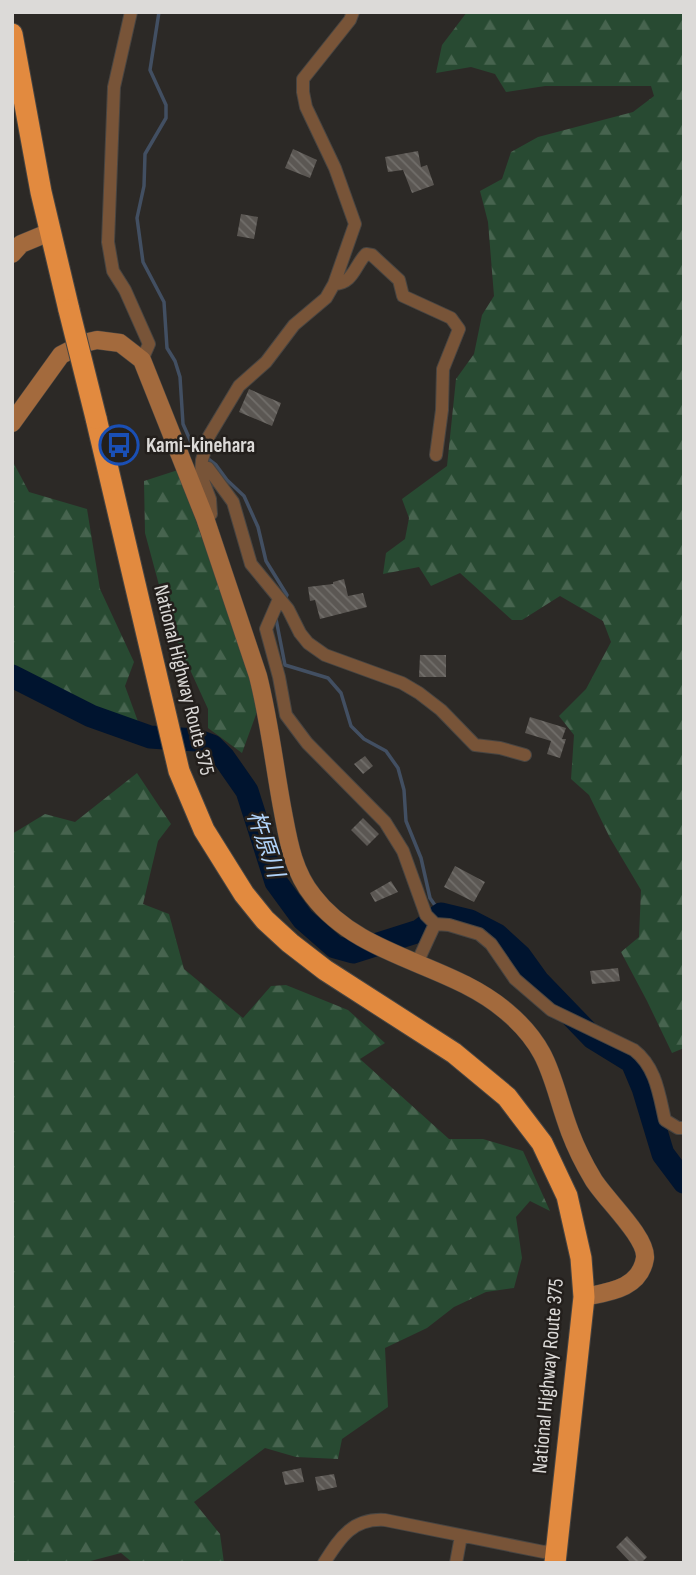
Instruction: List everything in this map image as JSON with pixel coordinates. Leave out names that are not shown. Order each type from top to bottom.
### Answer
[{"type":"highway","name":"National Highway Route 375","points":[[12,34],[50,232],[166,719],[179,771],[204,830],[244,894],[265,920],[290,943],[325,970],[454,1053],[507,1097],[542,1143],[567,1196],[581,1258],[584,1297],[556,1556]]},
{"type":"street","points":[[131,12],[114,87],[108,242],[113,271],[125,290],[149,344],[142,360]]},
{"type":"street","points":[[205,518],[211,514],[210,499],[201,475],[202,459],[209,436],[239,386],[266,362],[293,325],[326,298],[334,284],[355,224],[335,168],[306,107],[303,92],[303,79],[350,20],[353,12]]},
{"type":"street","points":[[12,254],[21,244],[50,232]]},
{"type":"street","points":[[334,284],[341,285],[352,276],[366,254],[372,256],[399,280],[402,296],[451,318],[459,329],[443,369],[442,410],[436,454]]},
{"type":"street","points":[[12,423],[61,355],[84,343],[97,340],[120,343],[142,360],[205,518],[258,676],[291,853],[301,879],[326,912],[351,932],[374,946],[417,963],[488,998],[524,1027],[541,1051],[553,1075],[570,1132],[588,1170],[639,1239],[645,1254],[643,1268],[634,1282],[617,1291],[584,1297]]},
{"type":"street","points":[[202,459],[233,502],[251,564],[283,604],[308,643],[325,655],[402,683],[419,693],[441,710],[475,745],[525,755]]},
{"type":"street","points":[[283,604],[266,629],[286,715],[307,743],[385,822],[403,851],[426,915],[435,924],[480,934],[491,944],[515,979],[551,1010],[634,1050],[645,1058],[654,1074],[665,1119],[682,1132]]},
{"type":"street","points":[[417,963],[435,924]]},
{"type":"street","points":[[324,1563],[346,1532],[371,1519],[556,1556]]},
{"type":"street","points":[[456,1563],[461,1536]]},
{"type":"green space","points":[[467,12],[684,12],[684,1048],[672,1053],[621,952],[639,937],[641,890],[610,838],[589,795],[571,779],[574,735],[559,716],[586,689],[611,642],[603,621],[560,596],[522,620],[512,620],[460,573],[431,586],[419,567],[383,574],[386,553],[405,539],[409,518],[402,499],[447,466],[456,379],[474,354],[482,315],[494,296],[488,222],[480,191],[502,179],[511,152],[538,137],[633,112],[654,96],[651,86],[545,86],[506,92],[495,74],[471,67],[436,73],[442,45]]},
{"type":"green space","points":[[12,460],[29,492],[87,509],[100,589],[134,662],[125,686],[140,727],[12,670]]},
{"type":"green space","points":[[178,470],[247,665],[258,709],[242,753],[208,728],[208,709],[170,626],[145,533],[144,481]]},
{"type":"green space","points":[[137,773],[171,824],[158,841],[143,904],[169,914],[184,969],[243,1018],[271,986],[286,985],[348,1010],[385,1043],[360,1059],[449,1139],[483,1139],[523,1151],[550,1211],[530,1201],[516,1217],[522,1258],[514,1288],[486,1292],[454,1307],[427,1328],[385,1348],[388,1407],[342,1439],[338,1459],[296,1457],[265,1448],[194,1502],[220,1534],[224,1563],[133,1563],[121,1553],[83,1563],[12,1563],[12,834],[45,814],[75,822]]},
{"type":"building","points":[[293,149],[317,160],[310,178],[285,168]]},
{"type":"building","points":[[418,151],[421,167],[427,165],[434,185],[412,193],[403,170],[388,172],[385,157]]},
{"type":"building","points":[[241,214],[258,217],[254,239],[237,236]]},
{"type":"building","points":[[249,389],[281,403],[272,426],[239,412]]},
{"type":"building","points":[[344,579],[348,596],[363,593],[367,607],[320,619],[315,600],[310,601],[308,587],[333,584]]},
{"type":"building","points":[[420,655],[446,655],[446,677],[419,677]]},
{"type":"building","points":[[530,717],[566,728],[562,739],[566,739],[560,758],[547,754],[551,741],[525,733]]},
{"type":"building","points":[[365,756],[373,766],[363,774],[354,764]]},
{"type":"building","points":[[363,818],[379,834],[367,846],[351,830]]},
{"type":"building","points":[[455,866],[485,882],[474,902],[444,887]]},
{"type":"building","points":[[391,881],[398,892],[375,902],[370,893]]},
{"type":"building","points":[[618,968],[620,981],[592,984],[590,971]]},
{"type":"building","points":[[301,1468],[304,1482],[285,1485],[282,1472]]},
{"type":"building","points":[[334,1474],[337,1487],[318,1491],[315,1477]]},
{"type":"building","points":[[627,1536],[647,1557],[641,1563],[631,1563],[616,1547]]},
{"type":"waterway","points":[[159,12],[150,70],[166,105],[166,118],[145,154],[144,186],[137,218],[143,262],[164,302],[167,348],[180,377],[183,424],[194,449],[201,454]]},
{"type":"waterway","points":[[207,458],[244,496],[258,527],[266,561],[287,595],[285,599]]},
{"type":"waterway","points":[[276,619],[285,665],[328,678],[341,693],[351,726],[364,739],[386,751],[398,768],[404,790],[406,821],[421,858],[430,898],[441,914]]},
{"type":"waterway","name":"杵原川","points":[[12,676],[91,716],[150,737],[196,740],[212,746],[224,758],[247,791],[276,882],[303,919],[335,947],[353,952],[419,931],[441,914],[470,921],[497,935],[520,956],[538,981],[593,1038],[632,1062],[643,1088],[663,1154],[684,1182]]},
{"type":"place","name":"Kami-kinehara","points":[[119,445]]}]
